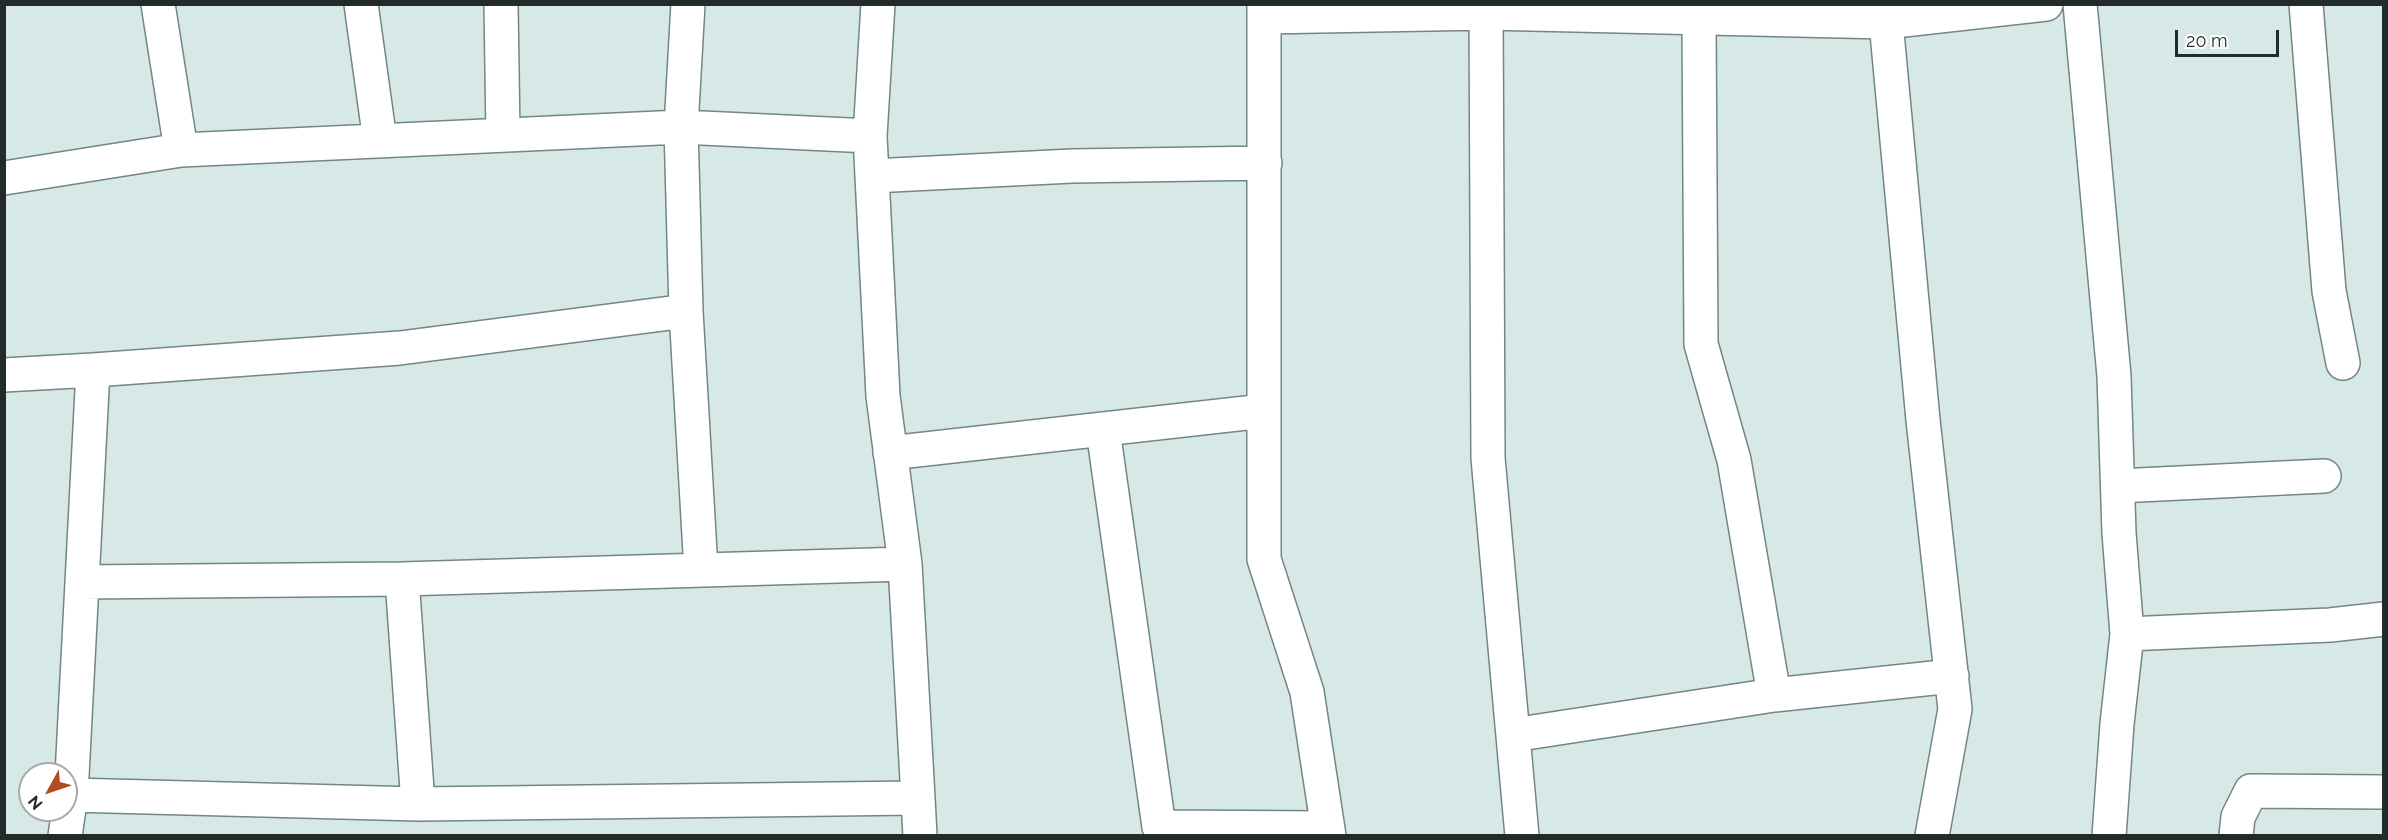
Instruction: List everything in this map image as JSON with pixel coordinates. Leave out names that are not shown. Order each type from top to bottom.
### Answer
[{"type":"street","points":[[158,4],[181,150]]},
{"type":"street","points":[[361,4],[380,141]]},
{"type":"street","points":[[501,4],[503,135]]},
{"type":"street","points":[[688,4],[681,128],[686,311],[701,570]]},
{"type":"street","points":[[878,4],[870,136],[883,396],[905,564],[920,836]]},
{"type":"street","points":[[1103,430],[1160,831],[1328,832],[1307,692],[1264,560],[1264,11],[1486,9],[1695,18],[1886,13],[2046,4]]},
{"type":"street","points":[[2080,4],[2114,375],[2127,634],[2117,724],[2109,836]]},
{"type":"street","points":[[2306,4],[2329,291],[2343,363]]},
{"type":"street","points":[[1486,9],[1488,458],[1522,836]]},
{"type":"street","points":[[1886,13],[1923,420],[1955,709],[1932,836]]},
{"type":"street","points":[[1695,18],[1699,22],[1701,344],[1734,460],[1774,695]]},
{"type":"street","points":[[4,178],[181,150],[681,128],[870,136]]},
{"type":"street","points":[[872,176],[1071,166],[1265,163]]},
{"type":"street","points":[[4,375],[400,348],[686,311]]},
{"type":"street","points":[[73,762],[93,370]]},
{"type":"street","points":[[890,453],[1264,411]]},
{"type":"street","points":[[2118,486],[2325,476]]},
{"type":"street","points":[[82,582],[402,579],[905,564]]},
{"type":"street","points":[[402,579],[418,804]]},
{"type":"street","points":[[2127,634],[2330,625],[2384,620]]},
{"type":"street","points":[[1513,735],[1774,695],[1952,676]]},
{"type":"street","points":[[2236,836],[2238,817],[2251,791],[2384,792]]},
{"type":"street","points":[[78,795],[418,804],[918,798]]}]
